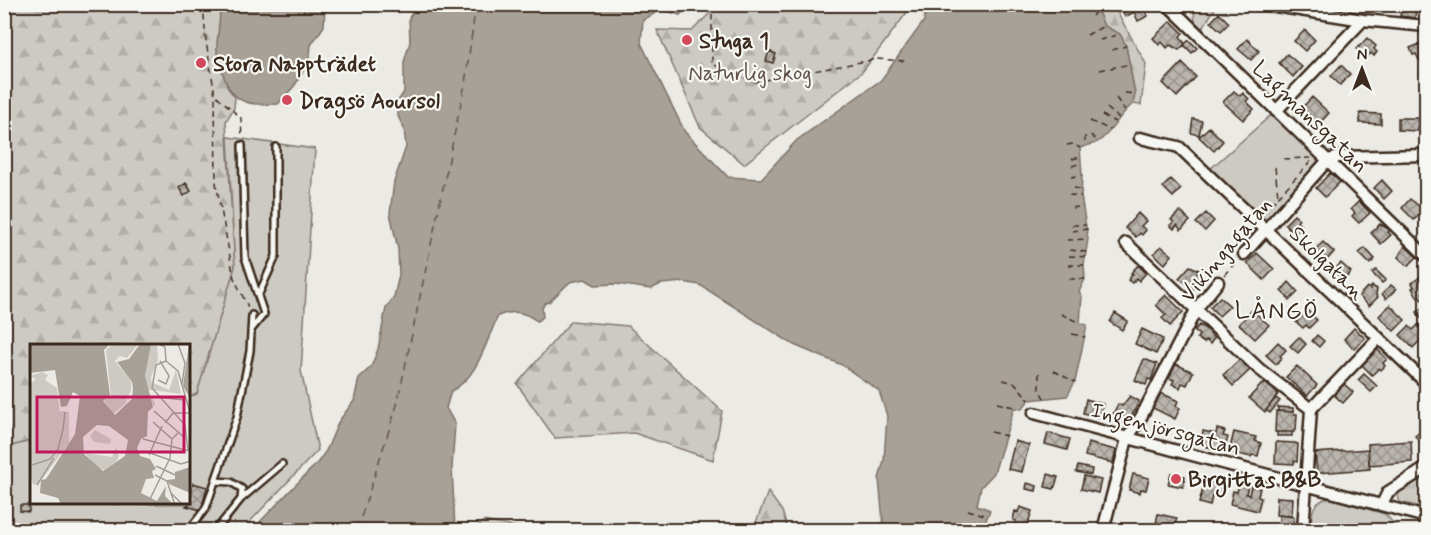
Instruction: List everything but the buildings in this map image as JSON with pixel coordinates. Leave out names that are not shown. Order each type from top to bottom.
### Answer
[{"type":"street","points":[[1262,4],[1364,20],[1426,26]]},
{"type":"street","name":"Lagmansgatan","points":[[1170,5],[1426,256]]},
{"type":"street","points":[[1276,111],[1364,20]]},
{"type":"street","name":"Skolgatan","points":[[1140,138],[1179,147],[1426,382]]},
{"type":"street","points":[[1328,160],[1339,157],[1426,155]]},
{"type":"street","name":"Vikingagatan","points":[[1244,254],[1328,160]]},
{"type":"street","points":[[1126,243],[1259,369],[1311,409]]},
{"type":"street","name":"Vikingagatan","points":[[1103,531],[1127,439],[1141,417],[1197,308],[1218,282]]},
{"type":"street","points":[[1302,531],[1311,409],[1378,338]]},
{"type":"street","name":"Ingenjörsgatan","points":[[1034,413],[1426,517]]},
{"type":"street","points":[[1382,504],[1388,492],[1426,468]]},
{"type":"lane","points":[[242,145],[245,257],[264,314],[251,330]]},
{"type":"lane","points":[[258,296],[276,256],[276,147]]},
{"type":"lane","points":[[189,531],[206,508],[237,417],[250,351],[252,315]]},
{"type":"lane","points":[[216,531],[241,500],[282,464]]},
{"type":"lane","points":[[215,481],[231,482],[242,489],[241,500]]},
{"type":"path","points":[[203,4],[206,41],[215,95],[216,183],[234,278],[252,315]]},
{"type":"path","points":[[712,4],[712,64],[755,82],[877,59],[905,61]]},
{"type":"path","points":[[1075,8],[1083,4]]},
{"type":"path","points":[[1092,16],[1098,10]]},
{"type":"path","points":[[1087,35],[1104,26]]},
{"type":"path","points":[[1100,40],[1120,34]]},
{"type":"path","points":[[1112,50],[1126,46]]},
{"type":"path","points":[[1100,70],[1131,64]]},
{"type":"path","points":[[1125,93],[1135,94]]},
{"type":"path","points":[[215,95],[241,118],[242,145]]},
{"type":"path","points":[[1116,98],[1125,110]]},
{"type":"path","points":[[1107,108],[1119,118]]},
{"type":"path","points":[[1102,115],[1115,122]]},
{"type":"path","points":[[1090,121],[1111,130]]},
{"type":"path","points":[[1091,135],[1098,142]]},
{"type":"path","points":[[1084,136],[1085,146]]},
{"type":"path","points":[[1067,145],[1073,144],[1080,148]]},
{"type":"path","points":[[1072,159],[1081,157]]},
{"type":"path","points":[[1255,221],[1314,157],[1284,159]]},
{"type":"path","points":[[1072,166],[1081,163]]},
{"type":"path","points":[[1275,167],[1278,197]]},
{"type":"path","points":[[1071,177],[1082,175]]},
{"type":"path","points":[[1074,188],[1080,189]]},
{"type":"path","points":[[1069,195],[1081,196]]},
{"type":"path","points":[[1072,208],[1083,206]]},
{"type":"path","points":[[1072,225],[1086,225]]},
{"type":"path","points":[[1072,231],[1088,229]]},
{"type":"path","points":[[1067,240],[1088,239]]},
{"type":"path","points":[[1070,250],[1086,252]]},
{"type":"path","name":"Vikingagatan","points":[[1218,282],[1244,254]]},
{"type":"path","points":[[1069,256],[1086,257]]},
{"type":"path","points":[[1068,265],[1084,266]]},
{"type":"path","points":[[1069,279],[1085,279]]},
{"type":"path","points":[[1061,314],[1080,323]]},
{"type":"path","points":[[1072,333],[1085,337]]},
{"type":"path","points":[[1054,371],[1075,382]]},
{"type":"path","points":[[1039,373],[1039,389],[1044,398]]},
{"type":"path","points":[[1003,380],[1016,383],[1029,400]]},
{"type":"path","points":[[996,403],[1014,407]]},
{"type":"path","points":[[991,432],[1006,436]]},
{"type":"path","points":[[968,510],[987,516]]},
{"type":"green space","points":[[4,5],[219,5],[227,87],[235,97],[234,108],[226,121],[235,267],[197,394],[190,397],[190,344],[30,344],[30,441],[5,448]]},
{"type":"green space","name":"Naturlig skog","points":[[718,5],[908,5],[908,11],[863,71],[744,164],[700,127],[657,30],[692,31]]},
{"type":"green space","points":[[1095,5],[1113,5],[1146,64],[1141,105],[1133,104],[1135,94],[1126,46],[1120,34],[1104,26]]},
{"type":"green space","points":[[1198,5],[1217,5],[1202,29],[1195,22],[1194,11]]},
{"type":"green space","points":[[1271,115],[1322,162],[1265,223],[1209,170]]},
{"type":"green space","points":[[228,137],[315,149],[301,371],[318,450],[242,530],[5,530],[4,448],[30,441],[30,505],[190,505],[190,397],[197,394],[235,267]]},
{"type":"green space","points":[[571,321],[628,326],[722,411],[713,460],[634,433],[555,438],[517,384]]},
{"type":"green space","points":[[1426,476],[1426,508],[1400,502],[1399,492]]},
{"type":"green space","points":[[768,492],[782,511],[788,530],[753,530]]},
{"type":"green space","points":[[1328,498],[1385,514],[1396,526],[1413,530],[1311,530],[1315,506]]},
{"type":"green space","points":[[483,521],[532,530],[476,530]]},
{"type":"shaded area","points":[[219,5],[325,5],[324,26],[311,45],[304,70],[295,85],[278,104],[243,101],[231,92],[217,54]]},
{"type":"shaded area","points":[[417,5],[688,5],[680,15],[662,9],[643,20],[641,43],[685,132],[728,177],[761,179],[797,140],[881,80],[924,21],[926,5],[1095,5],[1104,26],[1120,34],[1126,46],[1135,94],[1133,104],[1104,137],[1080,148],[1081,196],[1088,239],[1084,265],[1085,279],[1079,292],[1082,296],[1080,323],[1087,325],[1075,382],[1067,396],[1029,400],[1022,409],[1014,408],[994,473],[981,487],[977,505],[990,510],[985,523],[990,526],[990,530],[880,530],[883,521],[879,479],[884,460],[887,416],[879,391],[842,365],[794,345],[700,285],[683,282],[661,284],[651,289],[617,284],[595,285],[585,279],[570,282],[549,302],[545,303],[542,308],[543,317],[537,321],[518,312],[498,316],[475,368],[460,385],[451,391],[446,408],[455,424],[452,467],[455,530],[252,530],[326,451],[339,421],[354,401],[359,378],[371,367],[378,349],[386,308],[394,297],[399,275],[398,249],[390,213],[394,182],[406,147],[404,129],[398,116],[398,101],[404,92],[404,62],[410,42],[409,18]]},
{"type":"ferry route","points":[[357,530],[397,405],[465,84],[476,4]]},
{"type":"place","name":"Stuga 1","points":[[687,40]]},
{"type":"place","name":"Stora Nappträdet","points":[[201,63]]},
{"type":"place","name":"Dragsö Aoursol","points":[[287,100]]},
{"type":"place","name":"Birgittas B&B","points":[[1176,479]]},
{"type":"district","name":"LÅNGÖ","points":[[1277,310]]}]
